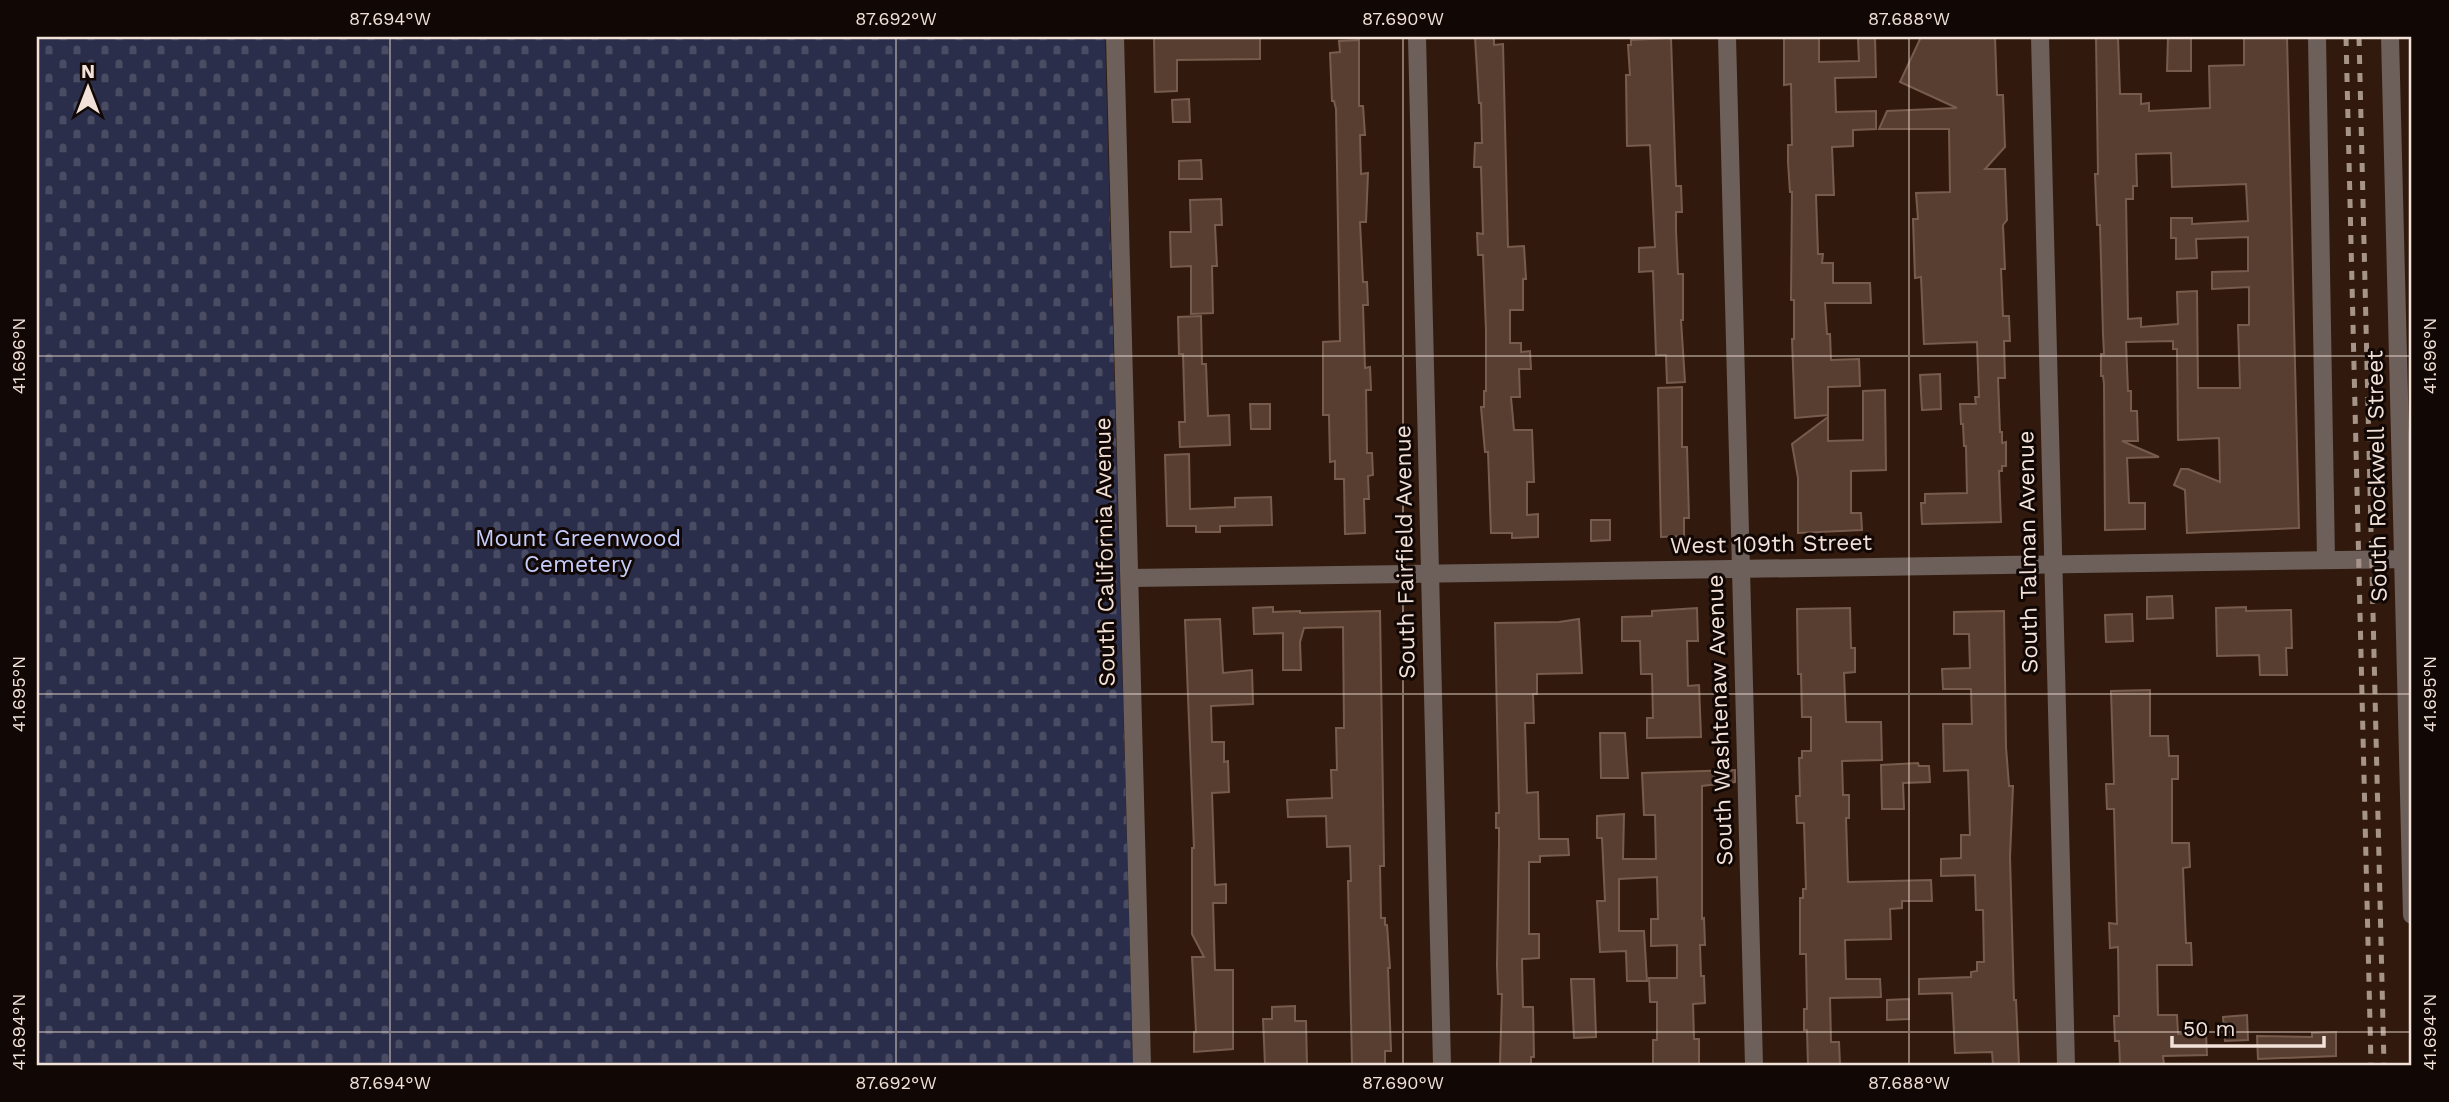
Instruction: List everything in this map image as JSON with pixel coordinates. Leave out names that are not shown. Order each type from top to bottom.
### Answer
[{"type":"street","name":"South California Avenue","points":[[1115,37],[1142,1065]]},
{"type":"street","name":"South Fairfield Avenue","points":[[1417,37],[1442,1065]]},
{"type":"street","name":"South Washtenaw Avenue","points":[[1727,37],[1754,1065]]},
{"type":"street","name":"South Talman Avenue","points":[[2040,37],[2066,1065]]},
{"type":"street","points":[[2317,37],[2326,560]]},
{"type":"street","name":"South Rockwell Street","points":[[2390,37],[2408,559],[2412,915]]},
{"type":"street","name":"West 109th Street","points":[[1130,578],[2408,559]]},
{"type":"green space","name":"Mount Greenwood Cemetery","points":[[37,37],[1105,37],[1133,1065],[37,1065]]},
{"type":"building","points":[[1154,37],[1260,37],[1260,59],[1177,60],[1177,91],[1155,92]]},
{"type":"building","points":[[1475,37],[1494,37],[1494,45],[1503,44],[1508,247],[1524,246],[1526,279],[1523,279],[1523,310],[1510,310],[1510,343],[1521,343],[1521,352],[1530,351],[1531,369],[1519,369],[1520,397],[1511,397],[1514,430],[1532,430],[1534,482],[1527,482],[1527,515],[1538,514],[1538,537],[1512,538],[1512,533],[1491,533],[1488,452],[1485,452],[1481,407],[1484,407],[1486,391],[1486,330],[1483,255],[1478,255],[1477,233],[1483,234],[1481,167],[1474,167],[1475,143],[1482,143]]},
{"type":"building","points":[[1784,37],[1819,37],[1819,62],[1859,61],[1858,37],[1875,37],[1876,77],[1835,78],[1836,112],[1876,111],[1876,129],[1853,130],[1853,146],[1832,147],[1834,195],[1816,195],[1818,254],[1823,254],[1822,263],[1833,263],[1833,283],[1870,283],[1871,303],[1825,303],[1831,360],[1859,359],[1860,386],[1828,387],[1828,415],[1795,418],[1792,339],[1794,300],[1791,300],[1792,192],[1788,162],[1788,145],[1792,145],[1791,84],[1784,85]]},
{"type":"building","points":[[1921,37],[1995,37],[1997,95],[2003,95],[2005,147],[1985,169],[2005,169],[2007,220],[2003,225],[2005,269],[2001,269],[2003,316],[2009,316],[2010,341],[2004,341],[2005,378],[1998,378],[2000,432],[2002,443],[2006,442],[2006,466],[2002,466],[2002,471],[1999,471],[2001,522],[1922,524],[1921,503],[1925,503],[1925,494],[1967,493],[1966,446],[1960,404],[1976,404],[1975,397],[1979,397],[1977,342],[1924,344],[1921,277],[1915,278],[1913,219],[1918,219],[1916,193],[1950,192],[1949,129],[1879,129],[1887,111],[1957,108],[1900,82]]},
{"type":"building","points":[[2096,37],[2118,37],[2120,94],[2141,94],[2141,104],[2149,103],[2149,111],[2210,108],[2209,66],[2244,65],[2244,37],[2287,37],[2299,528],[2187,533],[2185,490],[2174,485],[2181,469],[2188,469],[2220,482],[2219,438],[2178,440],[2177,349],[2173,349],[2173,341],[2126,342],[2128,391],[2131,391],[2131,411],[2137,411],[2138,441],[2122,441],[2159,457],[2127,458],[2129,503],[2145,503],[2145,529],[2105,530],[2104,384],[2101,376],[2101,354],[2104,354],[2100,225],[2097,225],[2095,174],[2098,174]],"holes":[[[2171,153],[2172,187],[2246,184],[2248,221],[2192,224],[2192,218],[2171,218],[2171,238],[2176,238],[2176,259],[2197,258],[2196,239],[2248,237],[2248,271],[2212,272],[2212,289],[2249,287],[2249,325],[2238,325],[2240,388],[2198,388],[2197,291],[2177,292],[2178,324],[2141,327],[2141,318],[2128,319],[2126,199],[2133,199],[2133,186],[2137,186],[2136,154]]]},
{"type":"building","points":[[2168,37],[2191,37],[2191,71],[2167,71]]},
{"type":"building","points":[[1671,38],[1676,186],[1681,186],[1682,212],[1676,212],[1676,231],[1678,274],[1683,274],[1681,320],[1685,382],[1667,383],[1666,355],[1656,355],[1653,271],[1639,272],[1639,248],[1655,247],[1650,145],[1627,146],[1626,75],[1630,75],[1628,45],[1631,45],[1631,40]]},
{"type":"building","points":[[1359,40],[1359,106],[1363,106],[1365,135],[1360,135],[1361,174],[1368,173],[1366,222],[1360,222],[1363,282],[1367,282],[1368,305],[1363,305],[1365,368],[1370,367],[1371,390],[1366,390],[1367,453],[1372,453],[1373,475],[1368,476],[1369,499],[1364,499],[1365,533],[1345,534],[1344,479],[1335,479],[1335,461],[1330,462],[1329,415],[1323,415],[1323,342],[1340,341],[1336,109],[1332,101],[1330,53],[1340,52],[1339,41]]},
{"type":"building","points":[[1189,99],[1190,122],[1173,122],[1172,100]]},
{"type":"building","points":[[1201,160],[1202,179],[1179,179],[1179,161]]},
{"type":"building","points":[[1221,199],[1222,225],[1215,225],[1217,266],[1212,266],[1213,313],[1191,314],[1191,266],[1171,267],[1170,232],[1191,232],[1190,200]]},
{"type":"building","points":[[1201,316],[1202,364],[1206,364],[1208,416],[1229,415],[1230,445],[1180,447],[1179,422],[1185,422],[1183,354],[1179,354],[1178,317]]},
{"type":"building","points":[[1940,374],[1941,409],[1922,410],[1920,375]]},
{"type":"building","points":[[1682,387],[1682,447],[1687,447],[1689,518],[1684,518],[1684,536],[1661,537],[1658,388]]},
{"type":"building","points":[[1885,390],[1886,470],[1851,471],[1851,513],[1861,513],[1862,530],[1798,533],[1798,478],[1792,444],[1828,417],[1828,441],[1863,440],[1863,391]]},
{"type":"building","points":[[1250,404],[1270,404],[1270,429],[1251,429]]},
{"type":"building","points":[[1189,454],[1190,509],[1235,507],[1235,498],[1271,497],[1272,525],[1220,526],[1220,532],[1196,532],[1196,526],[1167,526],[1165,455]]},
{"type":"building","points":[[1591,520],[1610,520],[1610,540],[1591,541]]},
{"type":"building","points":[[2172,596],[2173,618],[2147,619],[2147,597]]},
{"type":"building","points":[[1273,607],[1273,612],[1380,611],[1384,862],[1384,866],[1380,866],[1381,918],[1385,918],[1387,925],[1391,1051],[1385,1051],[1385,1065],[1352,1065],[1348,881],[1351,881],[1350,846],[1327,847],[1326,816],[1288,817],[1287,800],[1332,798],[1331,770],[1337,770],[1336,728],[1344,728],[1343,627],[1304,628],[1300,642],[1301,670],[1283,670],[1283,633],[1254,634],[1253,608]]},
{"type":"building","points":[[2246,607],[2246,611],[2291,610],[2292,648],[2286,648],[2287,675],[2260,675],[2259,655],[2217,656],[2216,608]]},
{"type":"building","points":[[1697,608],[1698,641],[1687,641],[1688,686],[1699,685],[1701,737],[1647,738],[1647,718],[1653,718],[1652,674],[1641,674],[1640,641],[1622,641],[1622,617],[1652,616],[1652,611]]},
{"type":"building","points":[[1850,608],[1851,648],[1855,648],[1855,672],[1844,673],[1846,722],[1881,722],[1882,760],[1842,761],[1843,795],[1849,795],[1849,818],[1846,818],[1848,882],[1931,880],[1932,901],[1902,901],[1902,908],[1890,909],[1891,939],[1845,940],[1846,979],[1880,979],[1881,997],[1830,998],[1831,1042],[1839,1042],[1840,1065],[1808,1065],[1807,1030],[1804,1030],[1804,1009],[1807,1009],[1806,954],[1800,954],[1800,898],[1803,898],[1803,889],[1806,889],[1804,823],[1797,823],[1796,796],[1800,796],[1799,758],[1802,758],[1802,751],[1811,751],[1811,717],[1802,717],[1797,609]]},
{"type":"building","points":[[2004,611],[2006,747],[2009,786],[2013,786],[2010,857],[2014,1000],[2019,1065],[1993,1065],[1992,1052],[1955,1053],[1952,993],[1919,994],[1919,979],[1971,977],[1971,972],[1977,971],[1977,962],[1984,962],[1983,910],[1976,910],[1975,875],[1941,876],[1941,859],[1961,858],[1961,835],[1970,835],[1968,770],[1944,771],[1943,724],[1972,724],[1971,689],[1943,689],[1942,669],[1970,668],[1969,634],[1954,634],[1954,612]]},
{"type":"building","points":[[2132,614],[2133,641],[2106,642],[2105,615]]},
{"type":"building","points":[[1220,619],[1223,673],[1252,670],[1253,704],[1211,706],[1212,742],[1224,742],[1224,762],[1228,761],[1229,792],[1212,793],[1215,885],[1226,884],[1226,903],[1213,903],[1215,970],[1233,970],[1233,1049],[1194,1052],[1196,1032],[1192,957],[1204,957],[1192,934],[1194,848],[1185,620]]},
{"type":"building","points":[[1579,619],[1582,673],[1537,674],[1537,694],[1533,694],[1534,723],[1525,723],[1527,793],[1538,792],[1539,839],[1568,839],[1569,855],[1540,856],[1540,862],[1529,862],[1529,934],[1539,934],[1539,958],[1522,959],[1523,1007],[1533,1007],[1534,1057],[1531,1057],[1531,1065],[1500,1065],[1502,994],[1498,994],[1497,965],[1499,828],[1496,828],[1496,813],[1499,813],[1495,623]]},
{"type":"building","points":[[2150,690],[2150,736],[2168,736],[2169,756],[2178,756],[2178,779],[2172,779],[2172,843],[2189,843],[2190,867],[2183,868],[2186,943],[2191,943],[2192,965],[2157,965],[2158,1015],[2177,1015],[2178,1034],[2206,1033],[2207,1055],[2163,1056],[2164,1065],[2120,1065],[2114,1016],[2119,1016],[2118,947],[2110,948],[2109,923],[2117,924],[2114,809],[2107,809],[2106,784],[2114,784],[2111,691]]},
{"type":"building","points":[[1600,733],[1625,733],[1628,778],[1601,778]]},
{"type":"building","points":[[1918,763],[1919,766],[1929,766],[1930,782],[1903,783],[1904,809],[1882,809],[1881,765]]},
{"type":"building","points":[[1735,770],[1735,782],[1702,786],[1702,919],[1704,918],[1705,945],[1700,945],[1705,1003],[1693,1004],[1694,1039],[1699,1039],[1699,1064],[1653,1065],[1653,1040],[1657,1040],[1657,1002],[1650,1002],[1649,978],[1677,978],[1677,945],[1651,946],[1651,919],[1658,919],[1657,877],[1619,879],[1619,931],[1644,931],[1647,981],[1627,981],[1626,951],[1600,952],[1597,901],[1605,901],[1602,838],[1597,838],[1597,816],[1624,814],[1623,859],[1656,859],[1655,815],[1644,815],[1642,773]]},
{"type":"building","points":[[1571,979],[1594,979],[1596,1037],[1574,1038]]},
{"type":"building","points":[[1909,999],[1909,1019],[1887,1020],[1887,1000]]},
{"type":"building","points":[[1295,1006],[1295,1021],[1306,1021],[1307,1065],[1265,1065],[1263,1019],[1272,1019],[1272,1007]]},
{"type":"building","points":[[2247,1015],[2248,1040],[2225,1041],[2223,1017]]},
{"type":"building","points":[[2336,1032],[2336,1056],[2258,1059],[2257,1036],[2312,1037],[2312,1033]]},
{"type":"railway","points":[[2346,37],[2371,1065]]},
{"type":"railway","points":[[2359,37],[2384,1065]]}]
